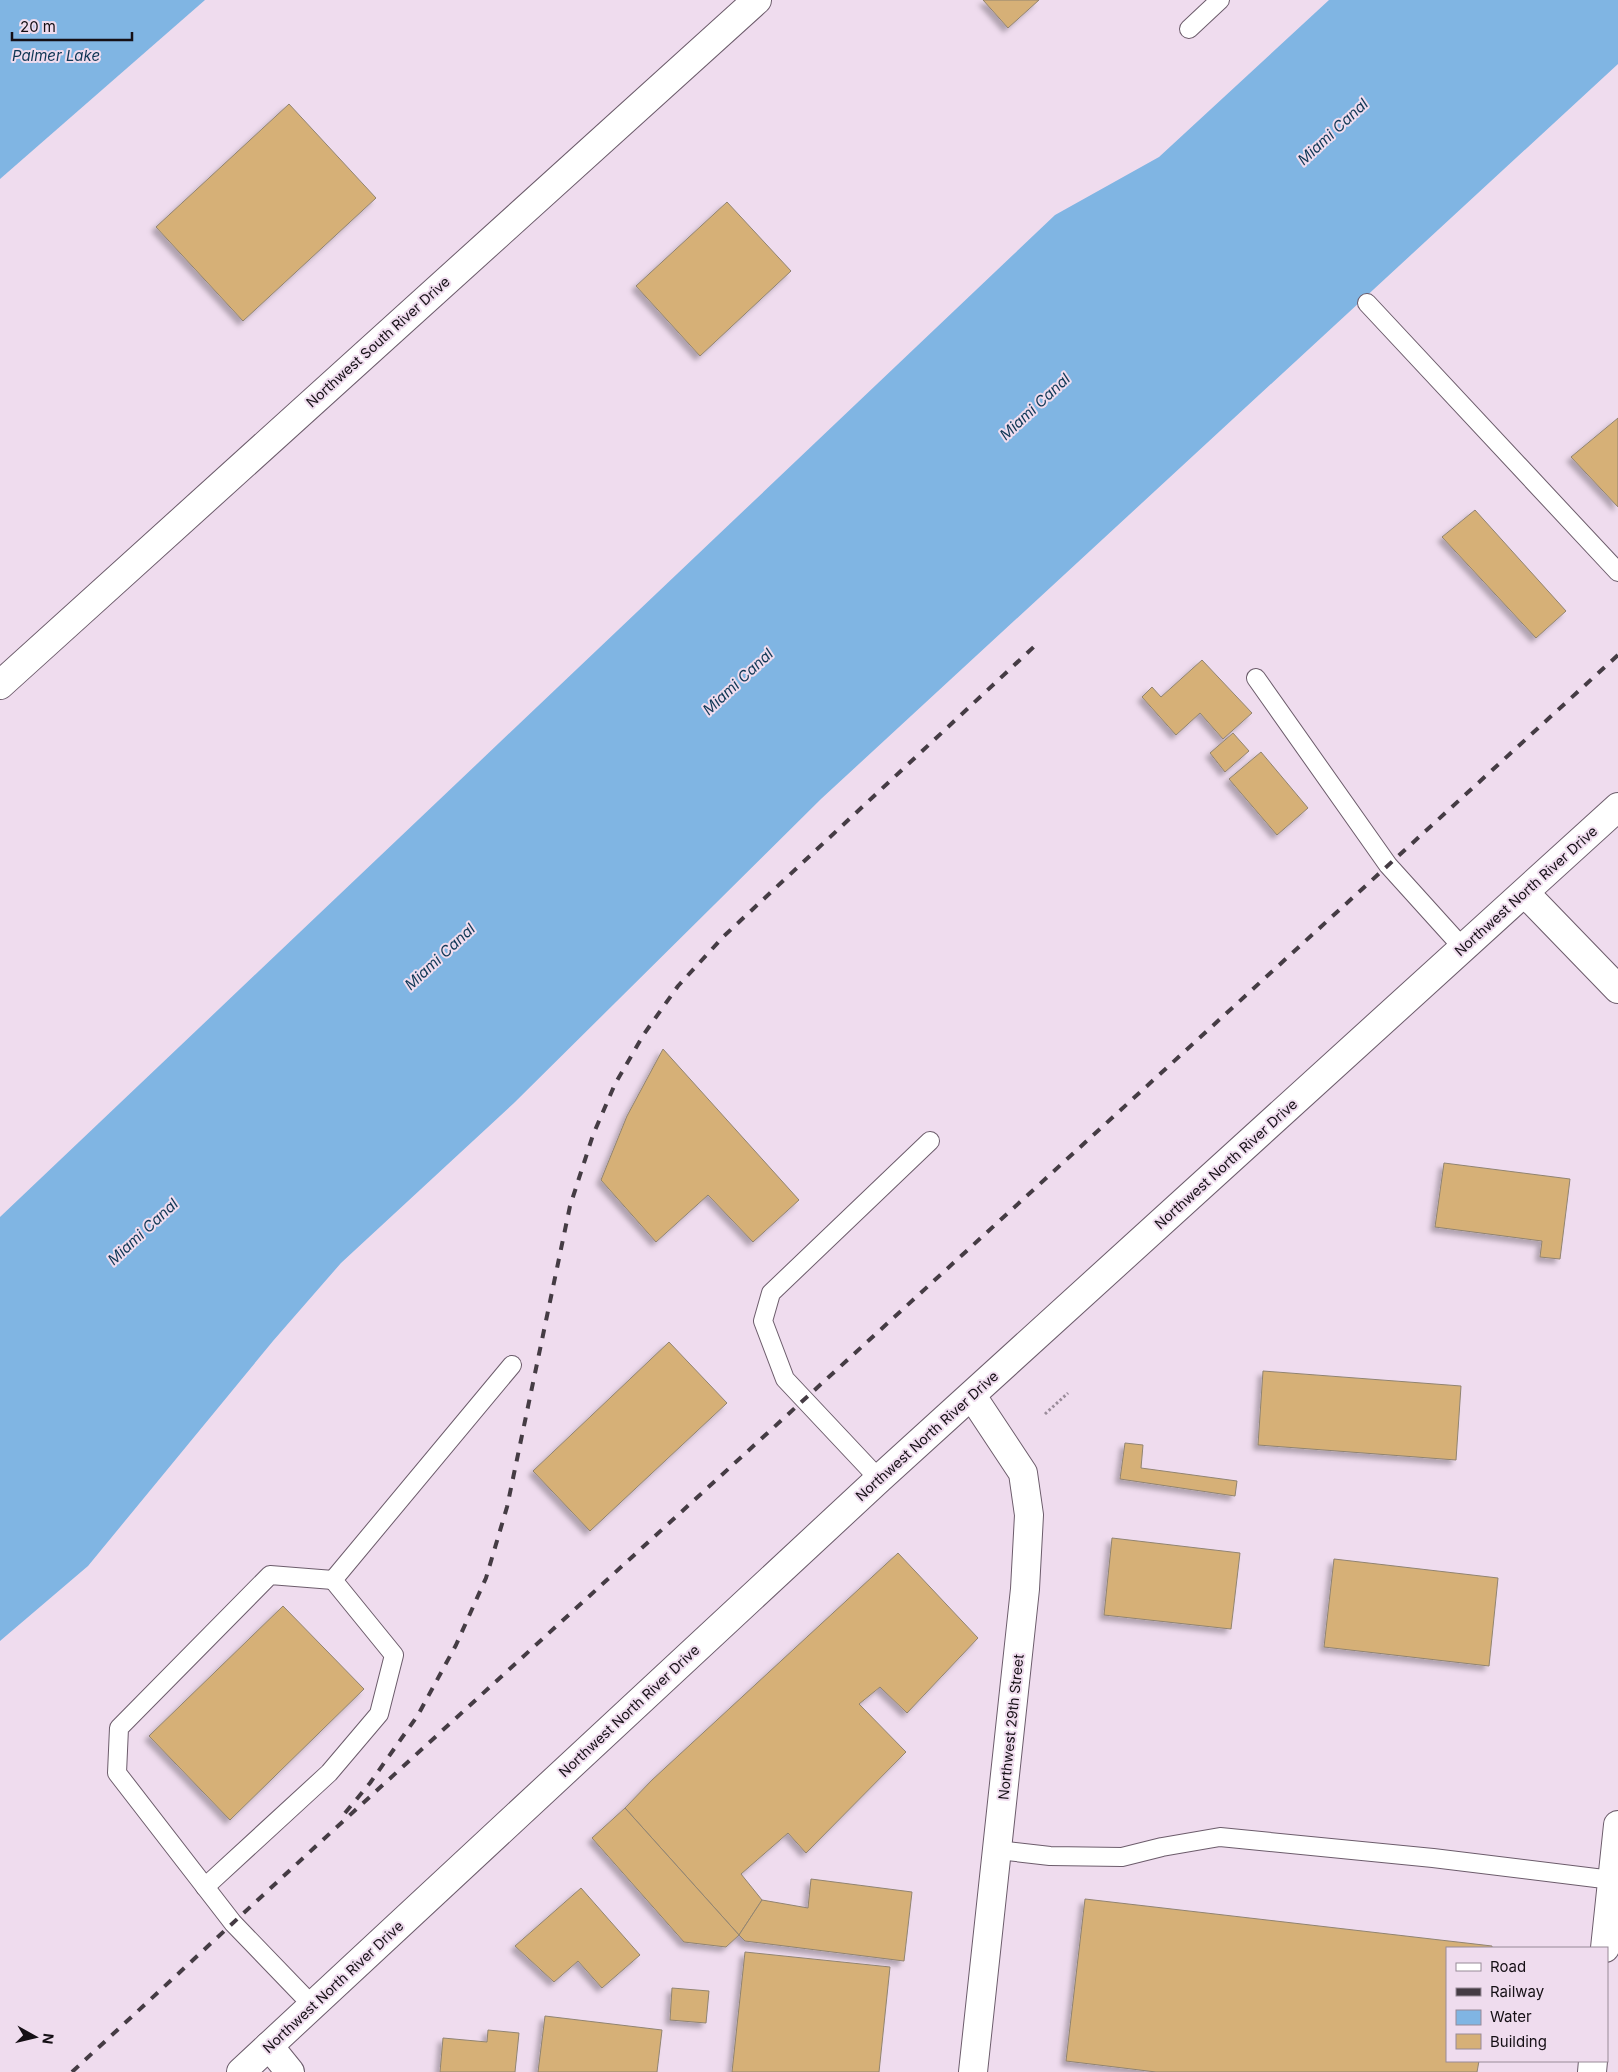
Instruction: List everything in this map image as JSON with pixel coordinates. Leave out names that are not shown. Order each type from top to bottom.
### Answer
[{"type":"street","name":"Northwest South River Drive","points":[[0,685],[757,0]]},
{"type":"street","name":"Northwest North River Drive","points":[[242,2072],[879,1478],[972,1396],[1618,807]]},
{"type":"street","points":[[1525,893],[1618,988]]},
{"type":"street","name":"Northwest 29th Street","points":[[972,1396],[1023,1473],[1029,1515],[1025,1589],[998,1850],[972,2072]]},
{"type":"street","points":[[1605,1947],[1618,1825]]},
{"type":"street","points":[[269,2046],[290,2072]]},
{"type":"lane","points":[[1189,29],[1220,0]]},
{"type":"lane","points":[[1367,303],[1618,572]]},
{"type":"lane","points":[[1256,678],[1388,865],[1463,948]]},
{"type":"lane","points":[[879,1478],[785,1379],[763,1321],[771,1292],[930,1140]]},
{"type":"lane","points":[[333,1580],[512,1365]]},
{"type":"lane","points":[[205,1887],[329,1773],[379,1714],[394,1655],[333,1580],[270,1575],[119,1728],[117,1773],[205,1887],[233,1922],[312,2005]]},
{"type":"lane","points":[[998,1850],[1050,1856],[1122,1857],[1162,1847],[1220,1837],[1433,1858],[1612,1880]]},
{"type":"path","points":[[1045,1414],[1068,1393]]},
{"type":"water","name":"Palmer Lake","points":[[0,0],[205,0],[0,179]]},
{"type":"water","name":"Miami Canal","points":[[1329,0],[1618,0],[1618,64],[821,799],[514,1103],[341,1263],[273,1341],[88,1566],[0,1641],[0,1217],[1055,215],[1159,157]]},
{"type":"building","points":[[983,0],[1039,0],[1008,28]]},
{"type":"building","points":[[289,104],[376,198],[243,321],[156,227]]},
{"type":"building","points":[[727,202],[791,271],[700,356],[636,286]]},
{"type":"building","points":[[1618,418],[1618,507],[1571,457]]},
{"type":"building","points":[[1475,510],[1566,611],[1536,638],[1442,537]]},
{"type":"building","points":[[1202,660],[1252,713],[1223,739],[1200,713],[1176,735],[1142,697],[1152,687],[1161,697]]},
{"type":"building","points":[[1233,733],[1249,751],[1225,772],[1210,753]]},
{"type":"building","points":[[1261,752],[1308,808],[1277,835],[1229,779]]},
{"type":"building","points":[[663,1049],[799,1200],[753,1242],[708,1195],[656,1242],[601,1180],[627,1116]]},
{"type":"building","points":[[1444,1163],[1570,1179],[1560,1259],[1540,1257],[1542,1241],[1435,1227]]},
{"type":"building","points":[[669,1342],[727,1403],[590,1531],[533,1471]]},
{"type":"building","points":[[1263,1371],[1461,1386],[1456,1460],[1258,1445]]},
{"type":"building","points":[[1125,1443],[1143,1445],[1141,1468],[1237,1481],[1235,1496],[1120,1479]]},
{"type":"building","points":[[1112,1538],[1240,1553],[1231,1629],[1104,1615]]},
{"type":"building","points":[[898,1553],[978,1638],[907,1713],[880,1687],[859,1704],[906,1752],[806,1853],[788,1833],[741,1874],[762,1900],[739,1935],[625,1808],[652,1780]]},
{"type":"building","points":[[1334,1559],[1498,1578],[1489,1666],[1324,1647]]},
{"type":"building","points":[[283,1606],[364,1689],[230,1820],[149,1736]]},
{"type":"building","points":[[625,1808],[739,1935],[726,1947],[684,1942],[592,1838]]},
{"type":"building","points":[[811,1879],[912,1892],[904,1961],[745,1941],[739,1935],[762,1900],[808,1908]]},
{"type":"building","points":[[581,1888],[640,1955],[602,1988],[578,1961],[554,1982],[515,1946]]},
{"type":"building","points":[[1085,1899],[1492,1946],[1446,1947],[1446,2062],[1479,2062],[1477,2072],[1156,2072],[1066,2061]]},
{"type":"building","points":[[745,1952],[890,1967],[879,2072],[732,2072]]},
{"type":"building","points":[[672,1988],[709,1991],[706,2023],[670,2020]]},
{"type":"building","points":[[545,2016],[662,2030],[657,2072],[538,2072]]},
{"type":"building","points":[[488,2030],[519,2033],[515,2072],[440,2072],[443,2038],[487,2042]]},
{"type":"railway","points":[[345,1813],[370,1783],[418,1715],[456,1645],[486,1578],[507,1507],[570,1206],[593,1135],[615,1084],[644,1034],[678,986],[724,936],[1039,642]]},
{"type":"railway","points":[[72,2072],[315,1847],[1618,655]]}]
